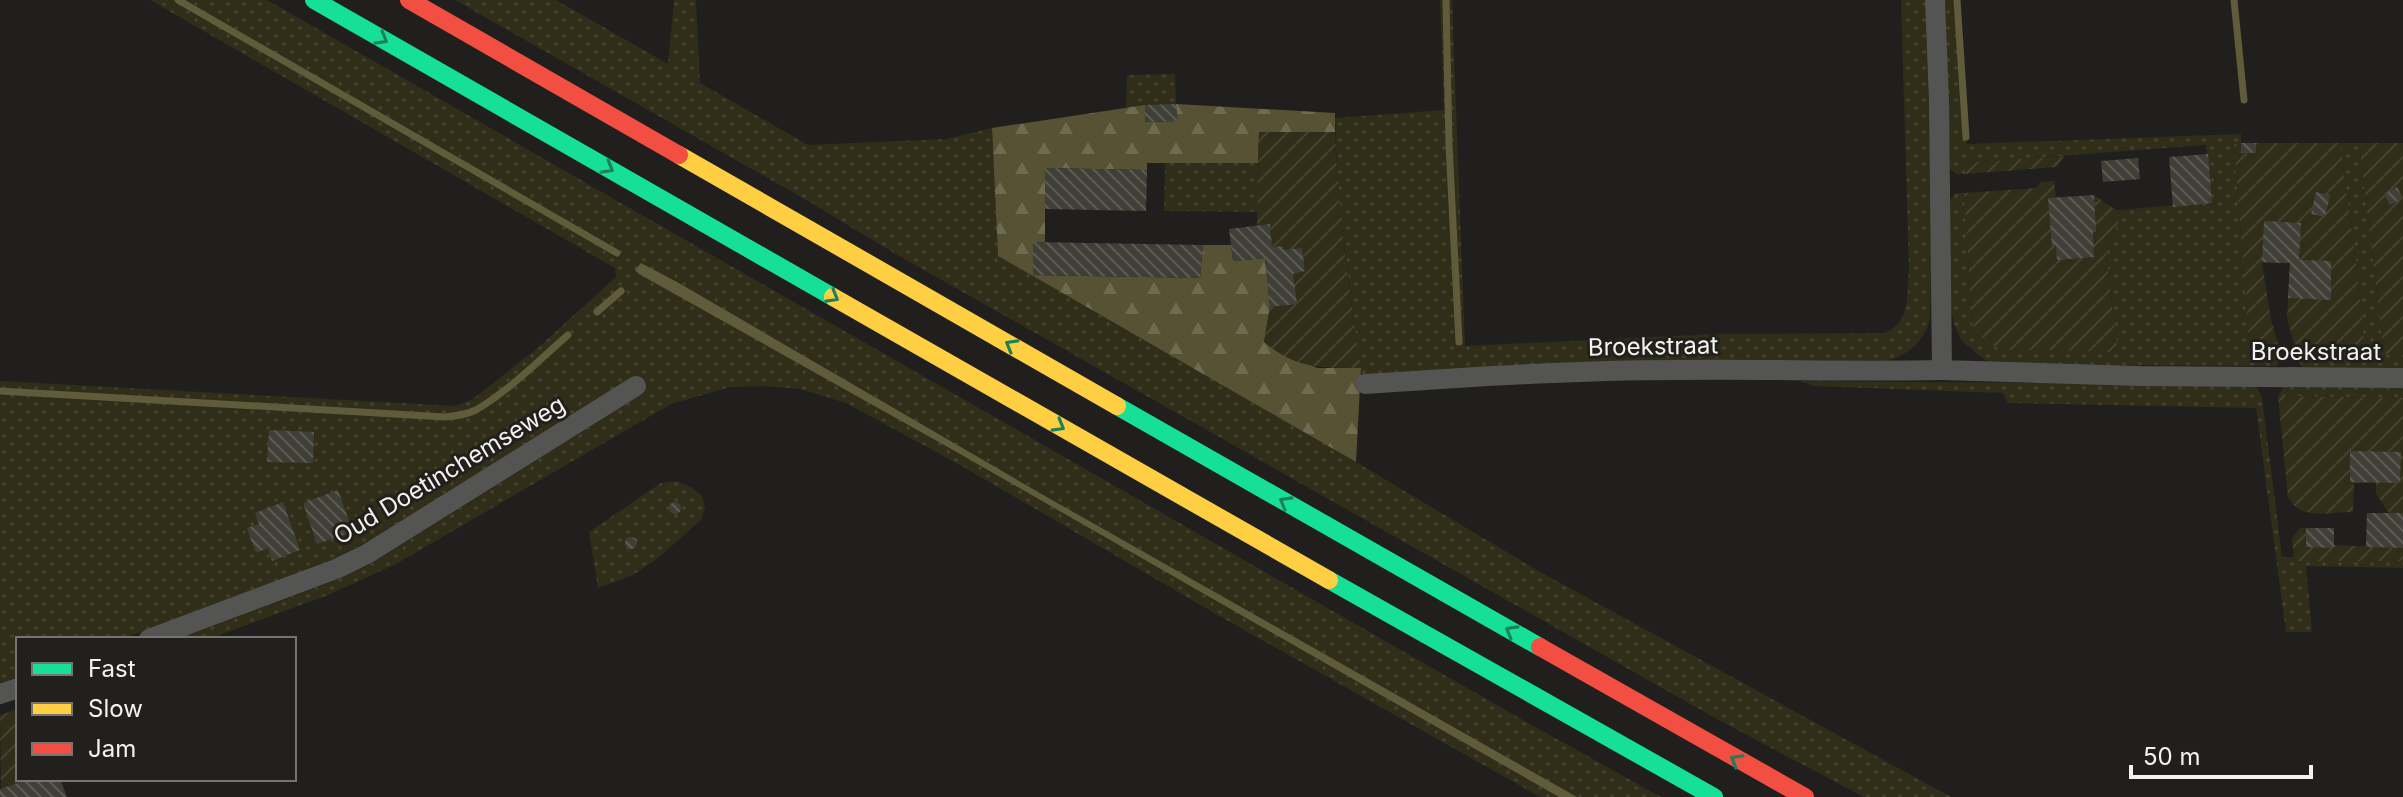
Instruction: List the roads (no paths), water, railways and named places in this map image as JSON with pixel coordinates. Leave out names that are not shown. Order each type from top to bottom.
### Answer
[{"type":"highway","points":[[314,0],[1714,797]]},
{"type":"highway","points":[[409,0],[1805,797]]},
{"type":"street","points":[[1935,0],[1942,370]]},
{"type":"street","name":"Broekstraat","points":[[1365,384],[1522,374],[1681,370],[1942,370],[2140,376],[2403,378]]},
{"type":"street","name":"Oud Doetinchemseweg","points":[[154,637],[336,569],[367,554],[636,386]]},
{"type":"waterway","points":[[178,0],[617,253]]},
{"type":"waterway","points":[[1446,0],[1449,145],[1459,342]]},
{"type":"waterway","points":[[1957,0],[1966,137]]},
{"type":"waterway","points":[[2234,0],[2244,100]]},
{"type":"waterway","points":[[597,312],[621,291]]},
{"type":"waterway","points":[[0,391],[449,417],[472,412],[488,402],[568,335]]}]
